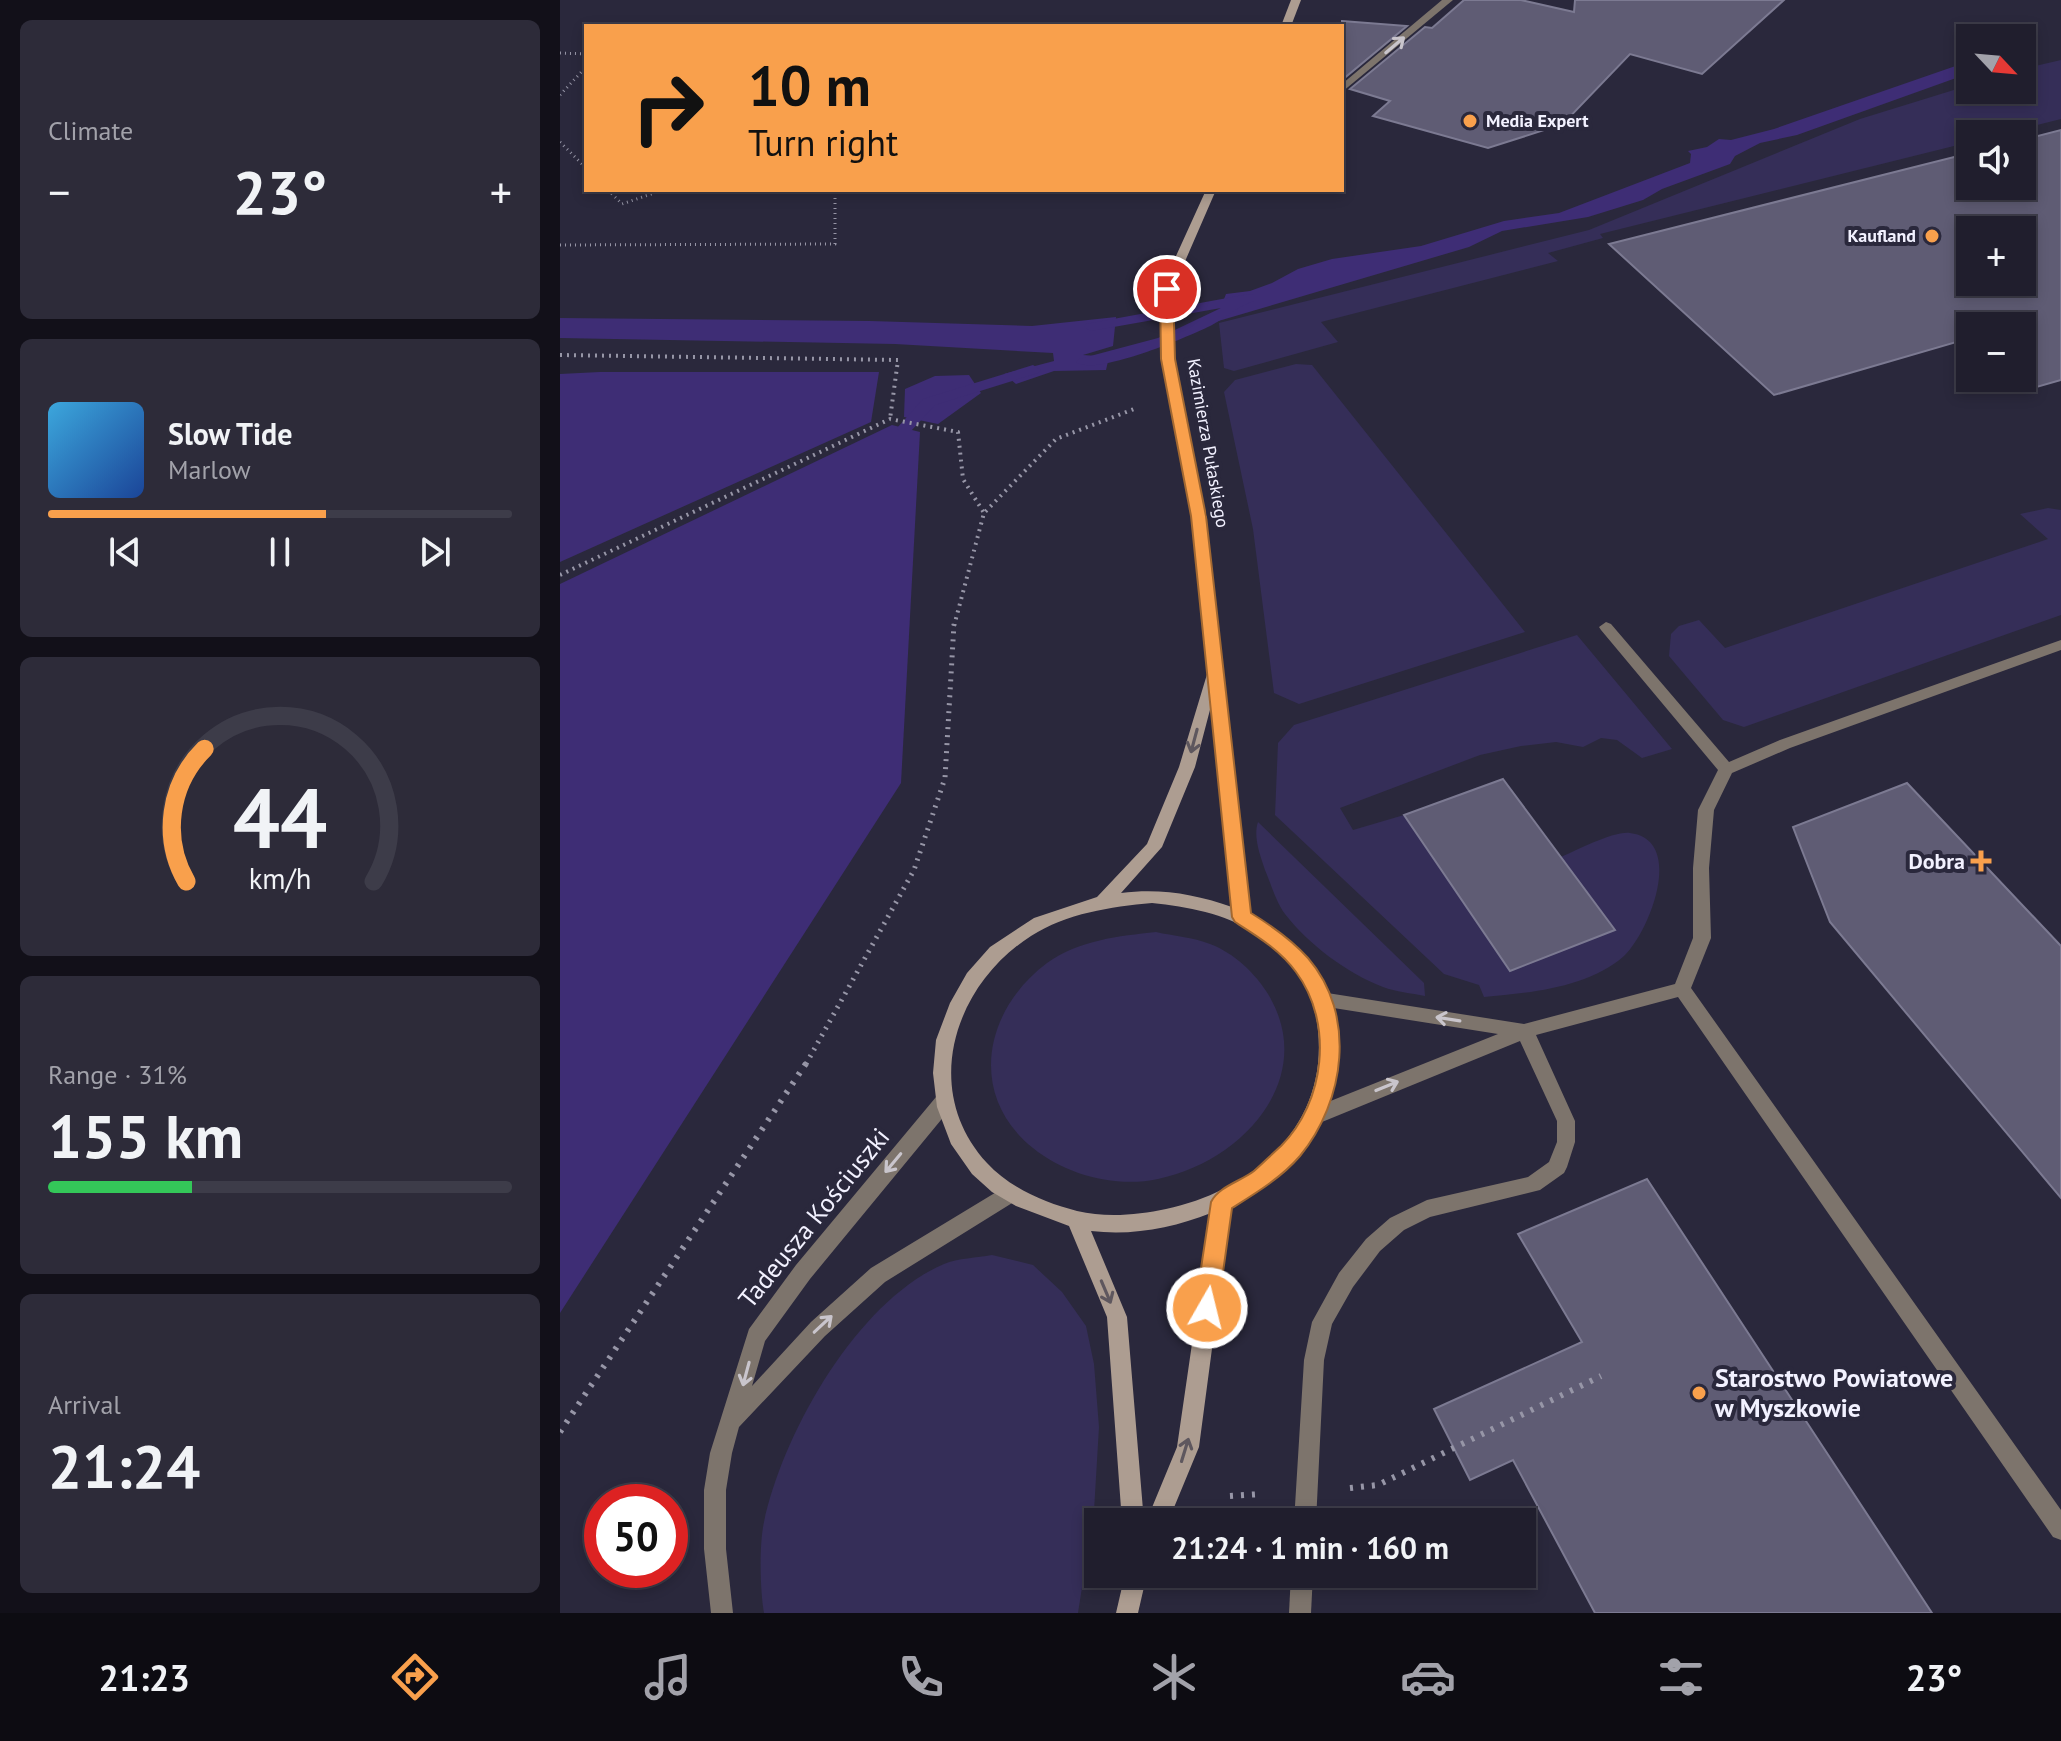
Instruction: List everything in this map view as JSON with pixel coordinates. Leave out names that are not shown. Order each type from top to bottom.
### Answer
[{"type":"main road","points":[[1287,24],[1296,0]]},
{"type":"main road","name":"Kazimierza Pułaskiego","points":[[1210,192],[1167,289],[1168,359],[1198,516],[1242,917]]},
{"type":"main road","name":"Kazimierza Pułaskiego","points":[[1104,900],[1154,847],[1187,767],[1214,665]]},
{"type":"main road","points":[[1152,896],[1198,901],[1242,917],[1276,938],[1303,966],[1321,999],[1330,1037],[1328,1077],[1315,1116],[1292,1149],[1260,1179],[1222,1202],[1175,1218],[1125,1225],[1076,1220],[1010,1194],[979,1168],[957,1137],[943,1103],[940,1064],[947,1025],[965,989],[990,958],[1023,932],[1062,913],[1104,900],[1152,896]]},
{"type":"main road","points":[[1163,1508],[1188,1447],[1222,1202]]},
{"type":"main road","points":[[1076,1220],[1117,1317],[1132,1508]]},
{"type":"main road","points":[[1127,1613],[1133,1588]]},
{"type":"street","points":[[1344,87],[1448,0]]},
{"type":"street","points":[[1606,627],[1726,769]]},
{"type":"street","points":[[1682,989],[1702,938],[1701,868],[1706,810],[1726,769],[1785,744],[2061,645]]},
{"type":"street","points":[[1315,1116],[1525,1031],[1682,989]]},
{"type":"street","points":[[1682,989],[2061,1529]]},
{"type":"street","points":[[1321,999],[1525,1031]]},
{"type":"street","points":[[1306,1508],[1314,1360],[1322,1322],[1364,1257],[1397,1224],[1427,1209],[1533,1184],[1557,1167],[1566,1142],[1566,1121],[1525,1031]]},
{"type":"street","name":"Tadeusza Kościuszki","points":[[722,1613],[715,1549],[715,1490],[721,1453],[756,1336],[803,1272],[943,1103]]},
{"type":"street","name":"Tadeusza Kościuszki","points":[[732,1422],[818,1329],[878,1275],[1010,1194]]},
{"type":"street","points":[[1300,1613],[1301,1588]]},
{"type":"path","points":[[560,53],[584,54]]},
{"type":"path","points":[[560,95],[584,69]]},
{"type":"path","points":[[560,142],[584,166]]},
{"type":"path","points":[[610,192],[622,204],[657,192]]},
{"type":"path","points":[[560,245],[835,244],[835,192]]},
{"type":"path","points":[[560,355],[898,360],[890,419]]},
{"type":"path","points":[[560,1432],[796,1082],[914,870],[945,778],[954,622],[984,513],[1056,439],[1176,393]]},
{"type":"path","points":[[560,575],[890,419],[958,432],[963,479],[984,513]]},
{"type":"path","points":[[1230,1496],[1378,1485],[1601,1376]]},
{"type":"shaded area","points":[[2061,60],[2061,119],[2036,125],[2036,120],[1956,120],[1956,145],[1600,234],[1603,238],[1548,253],[1558,261],[1321,322],[1338,342],[1234,371],[1224,368],[1219,323],[1589,230],[1860,119],[1956,89],[1956,104],[2036,104],[2036,66]]},
{"type":"shaded area","points":[[1956,66],[1956,78],[1797,135],[1760,143],[1735,156],[1730,164],[1662,189],[1643,200],[1588,217],[1502,231],[1469,247],[1215,322],[1226,294],[1250,291],[1298,269],[1332,259],[1421,246],[1504,221],[1559,213],[1690,163],[1691,154],[1688,151],[1707,147],[1719,139],[1731,140],[1774,129]]},
{"type":"shaded area","points":[[1116,317],[1113,346],[1083,355],[1109,357],[1106,370],[1054,371],[1016,384],[1004,374],[1054,361],[1053,353],[895,344],[560,338],[560,318],[1032,326]]},
{"type":"shaded area","points":[[1296,364],[1312,365],[1525,632],[1299,704],[1274,693],[1253,529],[1224,392],[1235,380]]},
{"type":"shaded area","points":[[879,372],[871,422],[560,562],[560,374]]},
{"type":"shaded area","points":[[969,375],[981,393],[938,424],[904,417],[905,389],[935,376]]},
{"type":"shaded area","points":[[892,425],[920,432],[901,783],[560,1313],[560,584]]},
{"type":"shaded area","points":[[2048,508],[2061,510],[2061,615],[1744,727],[1723,720],[1669,656],[1671,634],[1679,626],[1699,620],[1725,648],[2048,539],[2020,514]]},
{"type":"shaded area","points":[[1577,635],[1672,749],[1642,758],[1617,740],[1601,738],[1583,747],[1556,742],[1521,746],[1480,755],[1340,808],[1353,830],[1404,815],[1510,971],[1614,930],[1561,857],[1623,833],[1647,839],[1656,852],[1659,869],[1657,888],[1643,928],[1624,956],[1609,967],[1576,982],[1539,991],[1484,997],[1479,985],[1444,974],[1275,815],[1278,743],[1294,725]]},
{"type":"shaded area","points":[[1258,822],[1424,983],[1425,996],[1388,989],[1356,974],[1317,947],[1294,925],[1279,904],[1265,870],[1257,840]]},
{"type":"shaded area","points":[[1156,932],[1219,948],[1243,964],[1257,979],[1268,994],[1281,1025],[1284,1056],[1278,1085],[1264,1112],[1243,1135],[1218,1155],[1189,1170],[1142,1181],[1092,1177],[1046,1157],[1012,1127],[999,1104],[992,1079],[992,1054],[997,1029],[1025,983],[1059,955],[1100,940]]},
{"type":"shaded area","points":[[992,1255],[1033,1265],[1062,1292],[1086,1326],[1094,1364],[1099,1427],[1094,1508],[1084,1508],[1084,1575],[1078,1613],[764,1613],[761,1543],[764,1522],[788,1449],[806,1411],[854,1338],[882,1307],[912,1282],[944,1264]]},
{"type":"building","points":[[1464,0],[1521,0],[1574,12],[1575,0],[1784,0],[1702,74],[1630,54],[1563,124],[1488,148],[1373,116],[1390,101],[1350,89],[1425,27],[1432,28]]},
{"type":"building","points":[[1342,21],[1407,26],[1344,78]]},
{"type":"building","points":[[2061,130],[2061,380],[2036,387],[2036,312],[1956,312],[1956,342],[1774,395],[1609,244],[1956,157],[1956,200],[2036,200],[2036,136]]},
{"type":"building","points":[[1503,779],[1615,930],[1510,971],[1404,815]]},
{"type":"building","points":[[1907,783],[2061,946],[2061,1198],[1830,922],[1793,827]]},
{"type":"building","name":"Starostwo Powiatowe w Myszkowie","points":[[1647,1179],[1932,1613],[1595,1613],[1513,1460],[1470,1480],[1434,1409],[1582,1342],[1518,1234]]},
{"type":"waterway","points":[[1091,327],[1249,298]]},
{"type":"waterway","points":[[1084,362],[1121,355],[1163,341],[1205,323],[1236,304]]},
{"type":"waterway","points":[[905,428],[929,402],[1033,370]]},
{"type":"place","name":"Media Expert","points":[[1470,121]]},
{"type":"place","name":"Kaufland","points":[[1932,236]]},
{"type":"place","name":"Dobra","points":[[1981,861]]},
{"type":"place","name":"Starostwo Powiatowe w Myszkowie","points":[[1699,1393]]},
{"type":"route","points":[[1167,289],[1168,359],[1198,516],[1242,917],[1276,938],[1303,966],[1321,999],[1330,1037],[1328,1077],[1315,1116],[1292,1149],[1260,1179],[1222,1202],[1207,1308]]}]
